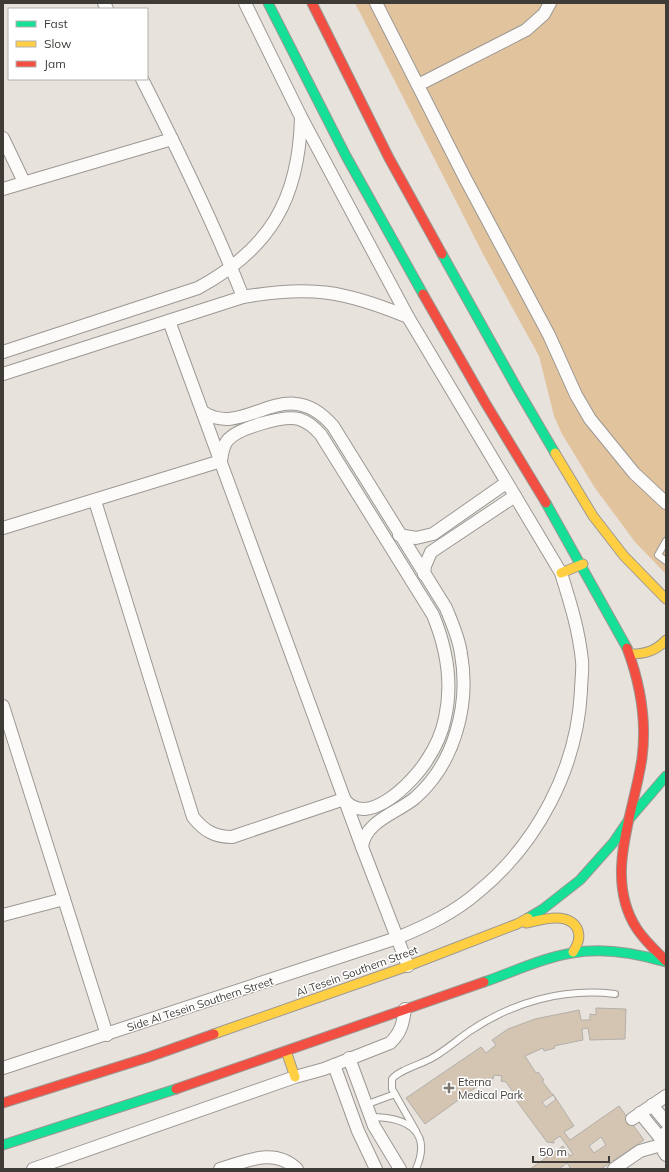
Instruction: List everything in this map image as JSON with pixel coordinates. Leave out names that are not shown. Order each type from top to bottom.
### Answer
[{"type":"street","name":"Side Al Tesein Southern Street","points":[[3,1068],[107,1035],[397,938],[435,922],[478,893],[516,856],[549,806],[567,765],[579,714],[582,662],[574,614],[560,573],[408,317],[301,117],[245,3]]},
{"type":"street","points":[[268,3],[355,174],[486,403],[583,564],[630,654],[640,695],[644,726],[642,758],[622,855],[621,874],[623,892],[628,910],[636,927],[648,943],[666,961]]},
{"type":"street","points":[[312,3],[389,158],[518,390],[593,516],[624,556],[666,600]]},
{"type":"street","points":[[376,3],[549,335],[576,395],[590,419],[634,473],[666,503]]},
{"type":"street","points":[[418,86],[526,30],[544,14],[550,3]]},
{"type":"street","points":[[142,80],[232,267],[243,297]]},
{"type":"street","points":[[3,352],[198,288],[222,275],[258,243],[272,225],[283,206],[292,185],[298,163],[301,117]]},
{"type":"street","points":[[3,138],[24,182]]},
{"type":"street","points":[[3,189],[172,139]]},
{"type":"street","points":[[3,374],[243,297],[275,291],[301,290],[326,292],[370,302],[408,317]]},
{"type":"street","points":[[170,321],[344,799],[408,966]]},
{"type":"street","points":[[203,412],[220,420],[229,420],[288,403],[301,404],[314,409],[325,417],[333,426],[399,535],[446,608],[455,630],[461,653],[464,676],[463,700],[459,724],[444,760],[426,787],[402,807],[370,827],[362,840],[362,847]]},
{"type":"street","points":[[221,461],[222,451],[226,441],[234,434],[243,430],[288,418],[303,420],[315,428],[322,435],[433,615],[441,635],[447,655],[449,677],[448,698],[442,727],[428,760],[405,787],[370,809],[358,810],[348,804],[344,799]]},
{"type":"street","points":[[3,528],[221,461]]},
{"type":"street","points":[[399,535],[416,538],[432,534],[506,483]]},
{"type":"street","points":[[424,574],[424,566],[431,552],[515,496]]},
{"type":"street","points":[[94,501],[193,817],[199,825],[214,834],[232,837],[344,799]]},
{"type":"street","points":[[560,573],[583,564]]},
{"type":"street","points":[[630,654],[651,652],[666,640]]},
{"type":"street","points":[[3,706],[107,1035]]},
{"type":"street","name":"Al Tesein Southern Street","points":[[3,1103],[149,1058],[408,966],[517,924],[548,905],[580,880],[613,843],[630,818],[666,776]]},
{"type":"street","points":[[3,915],[64,899]]},
{"type":"street","points":[[517,924],[557,918],[568,920],[578,931],[579,942],[573,952]]},
{"type":"street","points":[[3,1145],[157,1096],[404,1009],[573,952],[624,952],[666,961]]},
{"type":"street","points":[[33,1169],[295,1077],[334,1065],[390,1043],[401,1029],[404,1009]]},
{"type":"street","points":[[286,1051],[295,1077]]},
{"type":"street","points":[[349,1058],[365,1105],[397,1168]]},
{"type":"street","points":[[334,1065],[362,1142],[376,1169]]},
{"type":"street","points":[[614,1169],[640,1151],[664,1143],[636,1116],[666,1096]]},
{"type":"street","points":[[652,1105],[666,1122]]},
{"type":"street","points":[[362,1142],[378,1133]]},
{"type":"street","points":[[220,1169],[254,1158],[274,1156],[283,1159],[297,1169]]},
{"type":"lane","points":[[666,541],[658,555],[666,561]]},
{"type":"lane","points":[[416,1169],[422,1146],[416,1130],[392,1089],[391,1082],[397,1074],[434,1057],[470,1031],[500,1014],[530,1002],[555,995],[586,992],[614,994]]},
{"type":"lane","points":[[365,1105],[395,1094]]},
{"type":"lane","points":[[371,1117],[394,1119],[407,1123],[416,1130]]},
{"type":"shaded area","points":[[355,3],[666,3],[666,574],[635,542],[595,488],[562,434],[554,416],[539,356],[484,256]]},
{"type":"building","name":"Eterna Medical Park","points":[[596,1008],[626,1009],[625,1039],[590,1040],[588,1028],[582,1029],[583,1040],[554,1046],[555,1048],[544,1051],[543,1048],[525,1056],[536,1073],[538,1072],[544,1080],[542,1081],[553,1094],[574,1126],[564,1132],[570,1140],[619,1106],[644,1140],[601,1169],[571,1169],[567,1163],[559,1169],[530,1169],[563,1146],[570,1156],[573,1154],[560,1136],[554,1140],[554,1143],[547,1142],[516,1100],[518,1099],[506,1082],[501,1081],[502,1076],[494,1075],[493,1079],[489,1078],[425,1124],[406,1098],[481,1047],[486,1053],[496,1045],[492,1040],[508,1029],[535,1019],[579,1010],[581,1020],[590,1020],[590,1014],[596,1015]],"holes":[[[553,1095],[556,1099],[546,1107],[542,1102]],[[601,1137],[606,1145],[594,1153],[589,1146]]]},
{"type":"traffic: fast","points":[[268,3],[346,156],[423,294]]},
{"type":"traffic: fast","points":[[442,254],[555,453]]},
{"type":"traffic: fast","points":[[546,503],[627,648]]},
{"type":"traffic: fast","points":[[528,918],[543,909],[580,880],[613,843],[630,818],[666,776]]},
{"type":"traffic: fast","points":[[484,982],[550,958],[584,951],[620,952],[666,962]]},
{"type":"traffic: fast","points":[[3,1145],[176,1089]]},
{"type":"traffic: slow","points":[[555,453],[593,516],[624,556],[666,599]]},
{"type":"traffic: slow","points":[[561,573],[583,564]]},
{"type":"traffic: slow","points":[[630,654],[650,651],[658,647],[666,640]]},
{"type":"traffic: slow","points":[[214,1034],[408,966],[517,924],[528,918]]},
{"type":"traffic: slow","points":[[526,923],[553,918],[560,918],[573,923],[579,934],[578,943],[573,952]]},
{"type":"traffic: slow","points":[[286,1051],[295,1077]]},
{"type":"traffic: jam","points":[[312,3],[389,158],[442,254]]},
{"type":"traffic: jam","points":[[423,294],[486,404],[546,503]]},
{"type":"traffic: jam","points":[[627,648],[639,688],[644,730],[642,758],[624,845],[622,888],[627,909],[637,929],[647,942],[666,961]]},
{"type":"traffic: jam","points":[[176,1089],[484,982]]},
{"type":"traffic: jam","points":[[3,1103],[149,1057],[214,1034]]},
{"type":"place","name":"Eterna Medical Park","points":[[449,1088]]}]
